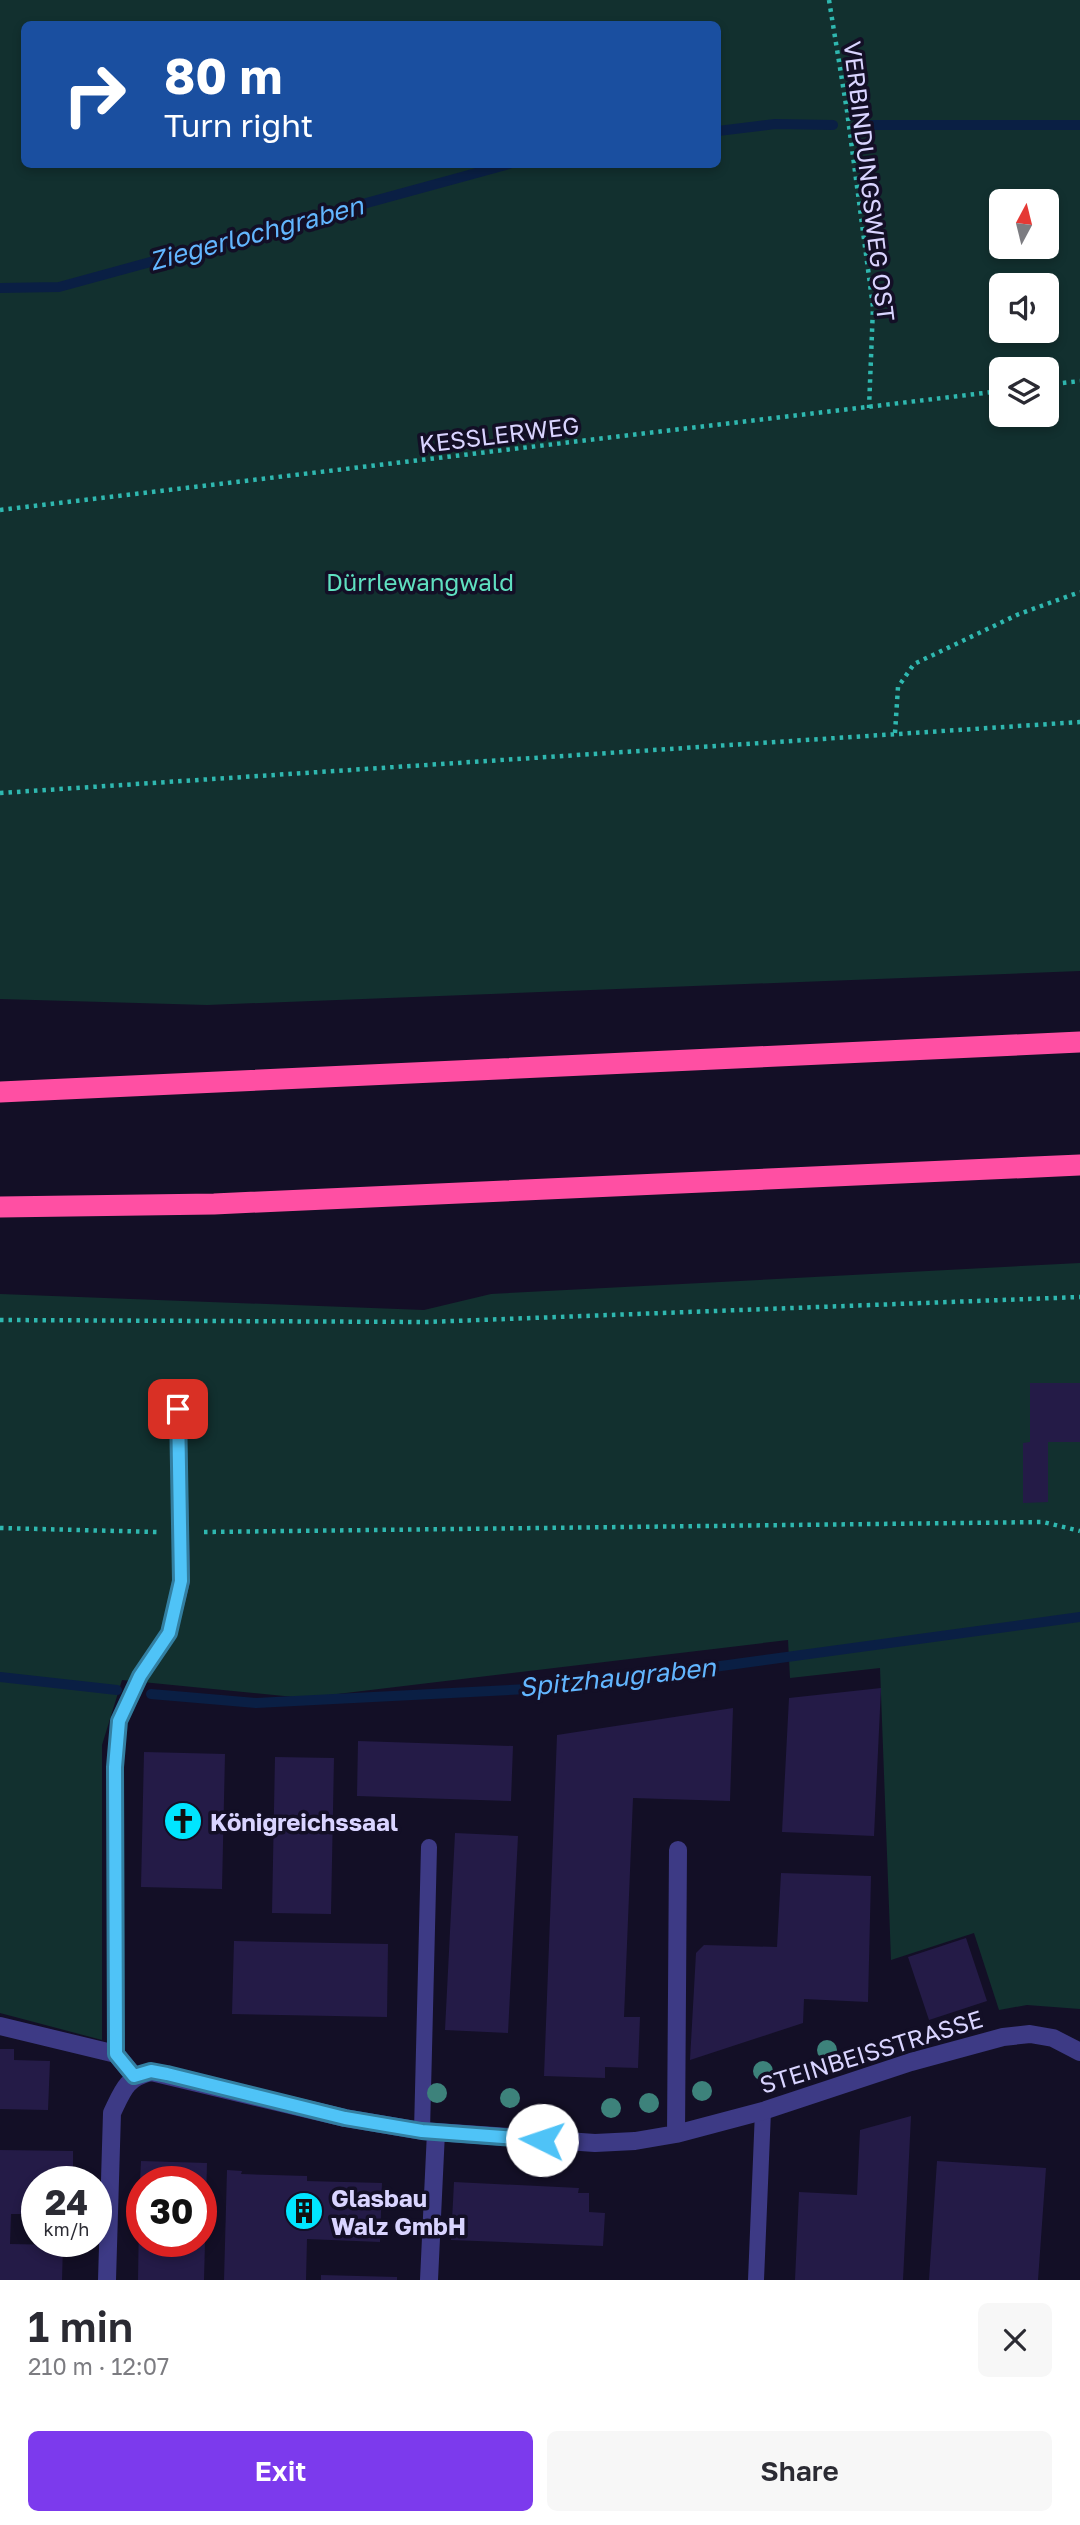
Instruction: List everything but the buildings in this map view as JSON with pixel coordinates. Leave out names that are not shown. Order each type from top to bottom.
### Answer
[{"type":"highway","points":[[0,1092],[1080,1042]]},
{"type":"highway","points":[[0,1208],[228,1203],[1080,1165]]},
{"type":"street","points":[[676,2134],[678,1850]]},
{"type":"street","points":[[0,2026],[116,2054],[134,2076],[112,2113],[107,2280]]},
{"type":"street","name":"STEINBEISSTRASSE","points":[[134,2076],[151,2071],[345,2118],[429,2131],[595,2143],[635,2141],[676,2134],[763,2111],[911,2062],[1003,2036],[1030,2034],[1053,2038],[1080,2052]]},
{"type":"street","points":[[429,2131],[429,2280]]},
{"type":"lane","points":[[116,2054],[115,1767],[119,1721],[140,1676],[169,1633],[181,1581],[178,1409]]},
{"type":"lane","points":[[429,1847],[429,2131]]},
{"type":"lane","points":[[756,2280],[763,2111]]},
{"type":"path","name":"VERBINDUNGSWEG OST","points":[[829,0],[873,307],[869,408]]},
{"type":"path","points":[[1059,383],[1080,381]]},
{"type":"path","name":"KESSLERWEG","points":[[0,510],[989,393]]},
{"type":"path","points":[[895,733],[898,687],[914,664],[1019,614],[1080,592]]},
{"type":"path","points":[[0,793],[1080,722]]},
{"type":"path","points":[[0,1320],[427,1322],[1080,1297]]},
{"type":"path","points":[[0,1528],[180,1532],[1043,1522],[1080,1531]]},
{"type":"green space","name":"Dürrlewangwald","points":[[0,0],[1080,0],[1080,971],[207,1005],[0,999]]},
{"type":"green space","points":[[1080,1263],[1080,2009],[1027,2005],[999,2010],[974,1933],[891,1960],[880,1668],[790,1678],[788,1640],[304,1698],[122,1680],[102,1745],[102,2040],[0,2013],[0,1294],[424,1310],[491,1294]]},
{"type":"waterway","name":"Ziegerlochgraben","points":[[721,131],[775,124],[833,125]]},
{"type":"waterway","name":"Ziegerlochgraben","points":[[867,125],[1080,125]]},
{"type":"waterway","name":"Ziegerlochgraben","points":[[0,288],[59,287],[494,168]]},
{"type":"waterway","name":"Spitzhaugraben","points":[[151,1694],[256,1703],[567,1687],[1080,1617]]},
{"type":"waterway","name":"Spitzhaugraben","points":[[0,1677],[117,1690]]},
{"type":"place","name":"Königreichssaal","points":[[183,1821]]},
{"type":"place","name":"Glasbau Walz GmbH","points":[[304,2211]]},
{"type":"route","points":[[178,1409],[181,1581],[169,1633],[140,1676],[119,1721],[115,1767],[116,2054],[134,2076],[151,2071],[167,2074],[345,2118],[422,2131],[542,2140]]}]
